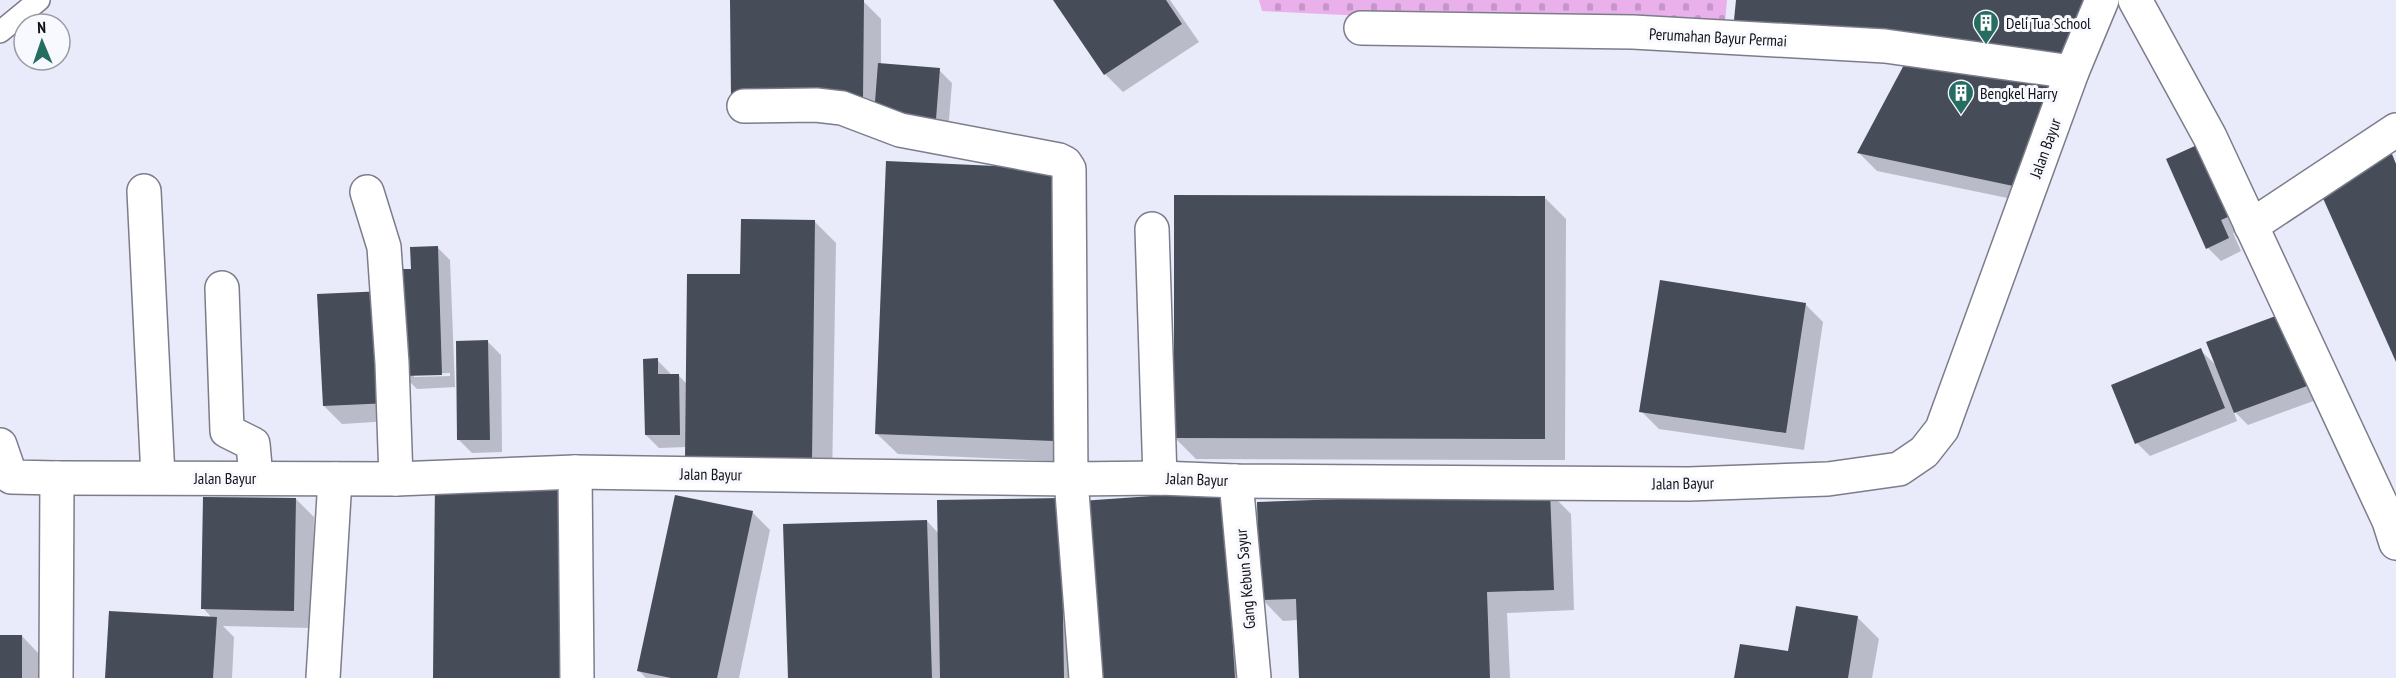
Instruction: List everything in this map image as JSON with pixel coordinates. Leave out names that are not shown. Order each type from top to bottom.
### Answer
[{"type":"street","name":"Jalan Bayur","points":[[0,445],[6,477],[57,478],[396,479],[576,472],[1071,479],[1160,478],[1236,481],[1689,484],[1828,479],[1899,470],[1924,452],[1942,429],[2072,72],[2102,0]]},
{"type":"street","points":[[2135,0],[2210,136],[2394,527]]},
{"type":"street","name":"Perumahan Bayur Permai","points":[[1361,28],[1633,32],[1885,46],[2072,72]]},
{"type":"street","points":[[744,106],[816,105],[842,108],[900,130],[1059,160],[1069,169],[1071,479],[1086,678]]},
{"type":"street","points":[[2251,226],[2396,130]]},
{"type":"street","points":[[144,191],[158,477]]},
{"type":"street","points":[[367,192],[384,247],[392,363],[396,479]]},
{"type":"street","points":[[1152,229],[1160,478]]},
{"type":"street","points":[[222,288],[227,431],[254,444],[256,478]]},
{"type":"street","points":[[576,472],[577,678]]},
{"type":"street","points":[[56,678],[57,478]]},
{"type":"street","points":[[323,678],[335,479]]},
{"type":"street","name":"Gang Kebun Sayur","points":[[1236,481],[1254,678]]},
{"type":"lane","points":[[0,32],[39,0]]},
{"type":"green space","points":[[1259,0],[1727,0],[1724,33],[1262,11]]},
{"type":"building","points":[[730,0],[864,0],[863,98],[731,98]]},
{"type":"building","points":[[1053,0],[1166,0],[1182,24],[1104,75]]},
{"type":"building","name":"Deli Tua School","points":[[1736,0],[2090,0],[2066,63],[1733,30]]},
{"type":"building","points":[[878,63],[940,68],[936,119],[874,115]]},
{"type":"building","name":"Bengkel Harry","points":[[1905,63],[2061,79],[2018,187],[1857,153]]},
{"type":"building","points":[[2206,141],[2237,213],[2221,220],[2229,238],[2206,249],[2166,159]]},
{"type":"building","points":[[2392,154],[2396,164],[2396,362],[2318,187]]},
{"type":"building","points":[[886,161],[1065,169],[1054,441],[875,434]]},
{"type":"building","points":[[1174,195],[1545,196],[1545,439],[1174,438]]},
{"type":"building","points":[[741,219],[815,220],[812,460],[685,459],[687,274],[740,274]]},
{"type":"building","points":[[438,246],[442,375],[402,376],[398,269],[411,269],[410,247]]},
{"type":"building","points":[[1660,280],[1806,303],[1786,433],[1639,412]]},
{"type":"building","points":[[385,291],[390,403],[323,406],[317,294]]},
{"type":"building","points":[[2281,314],[2307,386],[2234,413],[2206,342]]},
{"type":"building","points":[[488,340],[490,440],[457,440],[456,341]]},
{"type":"building","points":[[2201,348],[2225,408],[2135,444],[2111,385]]},
{"type":"building","points":[[658,358],[658,374],[679,374],[680,435],[645,435],[643,359]]},
{"type":"building","points":[[435,482],[569,483],[567,678],[433,678]]},
{"type":"building","points":[[1223,491],[1235,678],[1094,678],[1081,501]]},
{"type":"building","points":[[1550,492],[1554,590],[1487,592],[1490,678],[1299,678],[1296,599],[1260,600],[1257,502]]},
{"type":"building","points":[[675,495],[753,511],[717,678],[671,678],[637,671]]},
{"type":"building","points":[[203,497],[296,498],[294,611],[201,609]]},
{"type":"building","points":[[1061,498],[1064,678],[940,678],[937,500]]},
{"type":"building","points":[[927,520],[932,678],[788,678],[783,524]]},
{"type":"building","points":[[1796,606],[1858,616],[1848,678],[1734,678],[1740,644],[1788,651]]},
{"type":"building","points":[[109,611],[217,617],[213,678],[105,678]]},
{"type":"building","points":[[0,635],[22,635],[22,678],[0,678]]},
{"type":"place","name":"Deli Tua School","points":[[1986,46]]},
{"type":"place","name":"Bengkel Harry","points":[[1961,116]]}]
